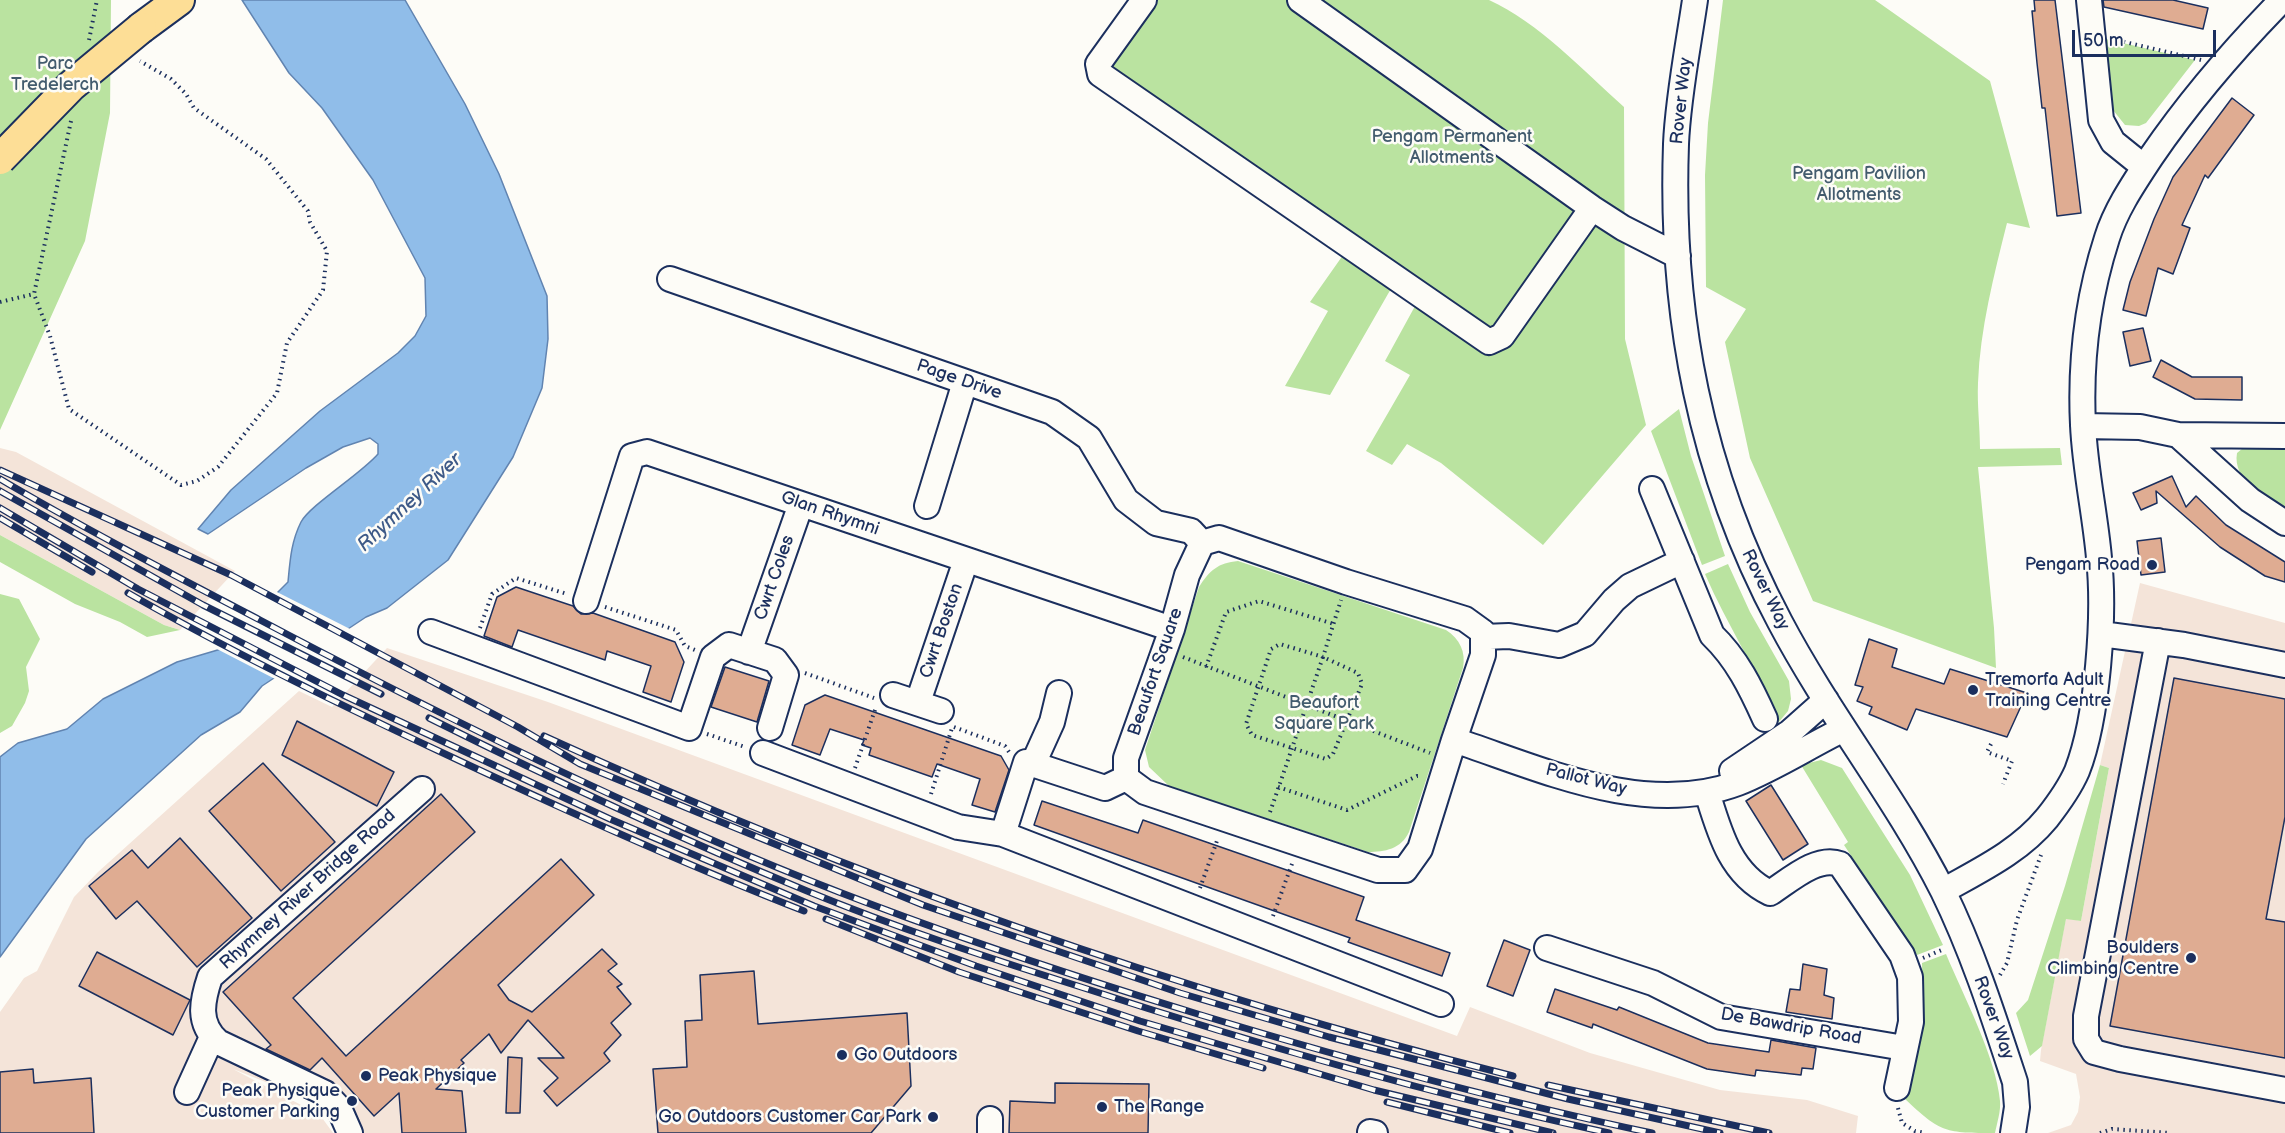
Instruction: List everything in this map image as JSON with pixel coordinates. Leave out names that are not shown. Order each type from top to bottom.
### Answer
[{"type":"main road","points":[[0,159],[71,87],[141,28],[179,0]]},
{"type":"street","points":[[1144,0],[1098,64],[1100,74],[1489,342],[1502,336],[1592,208]]},
{"type":"street","points":[[1300,0],[1592,208],[1623,228],[1678,256]]},
{"type":"street","name":"Rover Way","points":[[1695,0],[1677,141],[1678,256],[1686,347],[1723,493],[1746,553],[1780,624],[1914,840],[1943,891],[1964,938],[2015,1082],[2017,1107],[2013,1133]]},
{"type":"street","points":[[2090,0],[2101,120],[2105,132],[2144,167]]},
{"type":"street","points":[[1943,891],[2003,857],[2031,836],[2064,795],[2077,770],[2093,702],[2101,634],[2099,558],[2083,426],[2084,357],[2097,278],[2112,223],[2144,167],[2188,104],[2218,68],[2282,0]]},
{"type":"street","name":"Page Drive","points":[[670,279],[1052,412],[1089,438],[1126,500],[1156,523],[1191,531],[1202,543]]},
{"type":"street","points":[[927,506],[965,382]]},
{"type":"street","points":[[2083,426],[2140,427],[2178,435],[2285,436]]},
{"type":"street","points":[[2178,435],[2250,500],[2285,523]]},
{"type":"street","name":"Glan Rhymni","points":[[586,601],[632,456],[648,452],[966,560],[1168,639]]},
{"type":"street","points":[[1652,489],[1712,635],[1726,648],[1751,686],[1765,719]]},
{"type":"street","name":"Cwrt Coles","points":[[739,648],[801,504]]},
{"type":"street","points":[[1029,765],[1105,788],[1126,778],[1144,792],[1225,817],[1378,870],[1405,870],[1420,849],[1443,755],[1483,656],[1482,632],[1465,619],[1346,582],[1219,538],[1202,543]]},
{"type":"street","name":"Beaufort Square","points":[[1126,778],[1126,758],[1168,639],[1187,575],[1202,543]]},
{"type":"street","points":[[1483,637],[1509,636],[1559,645],[1585,634],[1614,600],[1630,586],[1678,553]]},
{"type":"street","name":"Cwrt Boston","points":[[918,702],[966,560]]},
{"type":"street","points":[[431,632],[689,728],[713,657],[739,648],[781,668],[770,728]]},
{"type":"street","points":[[2101,634],[2158,641],[2285,665]]},
{"type":"street","points":[[2158,641],[2086,1016],[2086,1039],[2094,1052],[2120,1059],[2285,1090]]},
{"type":"street","points":[[1003,834],[1029,765],[1052,722],[1059,693]]},
{"type":"street","name":"Cwrt Boston","points":[[893,695],[918,702],[946,719]]},
{"type":"street","points":[[1826,700],[1790,732],[1707,792],[1720,833],[1739,871],[1755,886],[1770,893],[1824,861],[1840,864],[1848,872],[1906,963],[1912,995],[1911,1022],[1897,1088]]},
{"type":"street","name":"Pallot Way","points":[[1443,755],[1653,796],[1707,792],[1738,783],[1844,729]]},
{"type":"street","points":[[763,753],[958,827],[1003,834],[1441,1004]]},
{"type":"street","name":"Rhymney River Bridge Road","points":[[212,1037],[202,1015],[204,994],[210,977],[422,789]]},
{"type":"street","name":"De Bawdrip Road","points":[[1547,948],[1653,983],[1721,1017],[1904,1048]]},
{"type":"street","points":[[187,1092],[212,1037],[218,1042],[325,1093],[339,1108],[350,1133]]},
{"type":"path","points":[[88,44],[97,0]]},
{"type":"path","points":[[2093,37],[2197,58],[2218,68]]},
{"type":"path","points":[[73,112],[34,294],[50,336],[69,409],[181,485],[197,481],[218,467],[277,393],[286,343],[323,290],[327,251],[310,222],[308,211],[266,159],[195,108],[186,94],[171,79],[132,56]]},
{"type":"path","points":[[0,302],[34,294]]},
{"type":"path","points":[[1263,830],[1323,657],[1346,582]]},
{"type":"path","points":[[1206,667],[1226,612],[1259,601],[1334,624]]},
{"type":"path","points":[[1168,639],[1206,667],[1443,755],[1425,777],[1417,776],[1347,810],[1278,787]]},
{"type":"path","points":[[1280,644],[1323,657],[1358,672],[1362,684],[1333,754],[1326,759],[1252,735],[1246,724],[1258,686],[1271,649],[1280,644]]},
{"type":"path","points":[[781,668],[803,673],[879,700],[849,786]]},
{"type":"path","points":[[946,719],[1005,746],[1016,763],[1029,765]]},
{"type":"path","points":[[924,814],[953,732],[946,719]]},
{"type":"path","points":[[689,728],[763,753]]},
{"type":"path","points":[[1991,744],[1987,752],[2012,761],[2003,784]]},
{"type":"path","points":[[1193,908],[1225,817]]},
{"type":"path","points":[[1266,937],[1299,843]]},
{"type":"path","points":[[1998,978],[2007,963],[2029,884],[2046,846]]},
{"type":"path","points":[[1920,960],[1944,949]]},
{"type":"path","points":[[1897,1088],[1896,1103],[1902,1123],[1915,1131],[1925,1133]]},
{"type":"path","points":[[2100,1133],[2112,1129],[2170,1133]]},
{"type":"shaded area","points":[[0,448],[16,452],[235,571],[180,630],[164,625],[0,535]]},
{"type":"shaded area","points":[[2140,583],[2285,623],[2285,1133],[2048,1133],[2071,1125],[2078,1112],[2080,1097],[2076,1074],[2040,1061],[2041,1050],[2066,918],[2081,921],[2109,768],[2100,765]]},
{"type":"shaded area","points":[[387,648],[548,702],[1457,1036],[1470,1007],[1590,1053],[1720,1090],[1807,1100],[1858,1116],[1856,1133],[340,1133],[321,1104],[233,1069],[320,1115],[333,1133],[0,1133],[0,1012],[24,978],[37,971],[74,897],[98,872],[299,691],[332,707]]},
{"type":"green space","name":"Parc Tredelerch","points":[[0,0],[111,0],[110,113],[85,241],[0,430]]},
{"type":"green space","name":"Pengam Permanent Allotments","points":[[1134,0],[1489,0],[1507,9],[1543,34],[1624,107],[1625,339],[1646,425],[1543,545],[1441,463],[1407,444],[1392,465],[1366,451],[1410,375],[1385,361],[1420,297],[1396,280],[1330,395],[1285,386],[1328,311],[1310,302],[1348,248],[1093,54]]},
{"type":"green space","name":"Pengam Pavilion Allotments","points":[[1723,0],[1875,0],[1990,81],[2030,228],[2007,223],[1993,282],[1979,363],[1980,449],[2060,448],[2062,465],[1978,467],[1996,668],[1813,601],[1750,458],[1725,342],[1746,309],[1706,287],[1705,175],[1708,123]]},
{"type":"green space","points":[[2106,39],[2195,60],[2146,123],[2139,126],[2125,125],[2113,110]]},
{"type":"green space","points":[[1679,409],[1691,456],[1725,556],[1702,565],[1651,431]]},
{"type":"green space","points":[[2248,444],[2285,444],[2285,514],[2252,489],[2240,472],[2237,453]]},
{"type":"green space","points":[[0,535],[164,625],[180,630],[147,637],[120,622],[75,604],[0,562]]},
{"type":"green space","name":"Beaufort Square Park","points":[[1238,561],[1446,630],[1458,642],[1463,651],[1463,668],[1409,832],[1397,846],[1368,852],[1169,786],[1149,767],[1145,750],[1199,587],[1215,568]]},
{"type":"green space","points":[[1728,564],[1750,612],[1789,681],[1791,699],[1788,711],[1778,723],[1705,574]]},
{"type":"green space","points":[[0,594],[19,599],[40,639],[26,667],[29,691],[25,703],[12,726],[0,733]]},
{"type":"green space","points":[[1821,760],[1842,768],[1910,875],[1943,945],[1917,955],[1844,845],[1848,842],[1801,765]]},
{"type":"green space","points":[[2100,765],[2109,768],[2081,921],[2066,919],[2042,1046],[2030,1056],[2016,1013],[2028,1000],[2065,886]]},
{"type":"green space","points":[[1946,954],[1978,1026],[1992,1065],[2000,1101],[1995,1133],[1945,1129],[1927,1119],[1905,1099],[1923,1019],[1922,963]]},
{"type":"water","name":"Rhymney River","points":[[242,0],[405,0],[465,104],[499,174],[547,296],[548,339],[542,388],[513,457],[448,560],[387,608],[366,617],[262,686],[240,712],[201,735],[86,839],[0,957],[0,757],[18,743],[67,729],[103,699],[177,662],[221,649],[288,582],[293,544],[301,522],[314,507],[378,454],[378,444],[370,438],[343,447],[306,468],[208,534],[198,529],[231,490],[320,411],[398,353],[415,336],[426,316],[425,278],[373,180],[322,108],[289,73]]},
{"type":"pier","points":[[275,591],[352,630],[277,680],[215,648],[220,647]]},
{"type":"building","points":[[2034,0],[2055,0],[2081,213],[2057,216],[2045,108],[2042,108],[2037,63],[2032,11],[2035,11]]},
{"type":"building","points":[[2103,0],[2173,0],[2208,8],[2203,29],[2104,7]]},
{"type":"building","points":[[2232,98],[2254,115],[2208,178],[2205,175],[2182,225],[2190,228],[2173,274],[2158,268],[2146,316],[2123,310],[2130,282],[2173,177]]},
{"type":"building","points":[[2143,328],[2151,361],[2130,366],[2123,332]]},
{"type":"building","points":[[2161,360],[2192,377],[2242,377],[2242,400],[2195,399],[2153,377]]},
{"type":"building","points":[[2172,476],[2186,507],[2196,496],[2226,525],[2285,562],[2285,582],[2265,576],[2220,547],[2156,491],[2157,503],[2141,510],[2133,493]]},
{"type":"building","points":[[2161,538],[2165,572],[2141,575],[2137,541]]},
{"type":"building","points":[[516,587],[573,606],[581,614],[593,613],[675,642],[684,662],[671,702],[643,692],[651,666],[607,651],[605,660],[518,630],[512,647],[484,636],[497,597]]},
{"type":"building","name":"Tremorfa Adult Training Centre","points":[[1869,639],[1897,649],[1892,667],[1944,684],[1950,669],[2027,693],[2007,737],[1916,709],[1907,730],[1869,714],[1872,707],[1857,701],[1863,687],[1855,685]]},
{"type":"building","points":[[725,667],[769,681],[757,722],[711,707]]},
{"type":"building","points":[[2174,678],[2285,699],[2285,817],[2266,919],[2285,922],[2285,1058],[2110,1026]]},
{"type":"building","points":[[825,695],[1001,756],[1009,770],[995,812],[972,805],[980,779],[937,764],[932,777],[869,755],[871,748],[862,745],[864,740],[830,729],[820,755],[792,745],[805,705]]},
{"type":"building","points":[[297,721],[394,772],[377,806],[282,755]]},
{"type":"building","points":[[263,763],[335,842],[281,891],[209,811]]},
{"type":"building","points":[[1771,785],[1808,844],[1783,860],[1746,801]]},
{"type":"building","points":[[441,794],[475,832],[293,998],[346,1056],[561,859],[594,895],[498,985],[509,1000],[532,1012],[602,949],[617,964],[608,971],[622,984],[617,987],[631,1004],[611,1023],[621,1035],[604,1053],[610,1061],[557,1106],[544,1091],[558,1078],[538,1058],[564,1058],[528,1020],[501,1053],[489,1034],[461,1060],[464,1063],[436,1089],[462,1091],[466,1133],[402,1133],[399,1093],[374,1116],[322,1058],[310,1070],[266,1049],[271,1045],[223,992]]},
{"type":"building","points":[[1042,801],[1138,833],[1143,820],[1364,897],[1356,920],[1450,953],[1442,976],[1348,942],[1350,938],[1034,825]]},
{"type":"building","points":[[180,838],[252,918],[197,967],[137,901],[116,919],[89,886],[132,850],[148,868]]},
{"type":"building","points":[[1504,940],[1530,950],[1513,996],[1487,986]]},
{"type":"building","points":[[97,952],[190,1000],[173,1035],[79,986]]},
{"type":"building","points":[[1803,964],[1827,969],[1824,995],[1834,998],[1832,1019],[1786,1012],[1790,989],[1800,990]]},
{"type":"building","points":[[754,971],[758,1024],[907,1013],[911,1086],[871,1133],[658,1133],[653,1069],[687,1067],[685,1021],[702,1020],[700,975]]},
{"type":"building","points":[[1555,989],[1617,1010],[1619,1007],[1708,1043],[1769,1052],[1771,1040],[1816,1048],[1813,1069],[1802,1068],[1801,1075],[1756,1070],[1755,1076],[1707,1069],[1593,1024],[1592,1028],[1547,1012]]},
{"type":"building","points":[[508,1057],[522,1058],[520,1113],[506,1113]]},
{"type":"building","points":[[33,1069],[34,1083],[91,1078],[94,1133],[0,1133],[0,1072]]},
{"type":"building","name":"The Range","points":[[1055,1083],[1149,1084],[1148,1133],[1009,1133],[1010,1101],[1055,1103]]},
{"type":"railway","points":[[0,470],[231,575],[518,727],[580,764],[923,905],[1180,993],[1329,1037],[1568,1099],[1720,1133]]},
{"type":"railway","points":[[0,479],[64,516],[365,675],[633,805],[813,882],[941,930],[1201,1015],[1425,1079],[1652,1133]]},
{"type":"railway","points":[[0,491],[203,605],[381,694]]},
{"type":"railway","points":[[0,508],[138,589],[343,695],[610,819],[814,906],[976,966],[1140,1021],[1374,1090],[1553,1133]]},
{"type":"railway","points":[[0,518],[92,572]]},
{"type":"railway","points":[[128,593],[284,676],[532,795],[712,874],[804,911]]},
{"type":"railway","points":[[429,718],[569,786],[711,850],[841,905],[909,930],[1146,1008],[1277,1048],[1475,1102],[1609,1133]]},
{"type":"railway","points":[[544,736],[780,838],[1021,928],[1265,1008],[1513,1076]]},
{"type":"railway","points":[[826,919],[959,972],[1138,1031],[1263,1068]]},
{"type":"railway","points":[[1548,1085],[1769,1133]]},
{"type":"railway","points":[[1387,1102],[1510,1133]]},
{"type":"place","name":"Pengam Road","points":[[2152,565]]},
{"type":"place","name":"Tremorfa Adult Training Centre","points":[[1973,690]]},
{"type":"place","name":"Boulders Climbing Centre","points":[[2191,958]]},
{"type":"place","name":"Go Outdoors","points":[[842,1055]]},
{"type":"place","name":"Peak Physique","points":[[366,1076]]},
{"type":"place","name":"Peak Physique Customer Parking","points":[[352,1101]]},
{"type":"place","name":"The Range","points":[[1102,1107]]},
{"type":"place","name":"Go Outdoors Customer Car Park","points":[[933,1117]]}]
